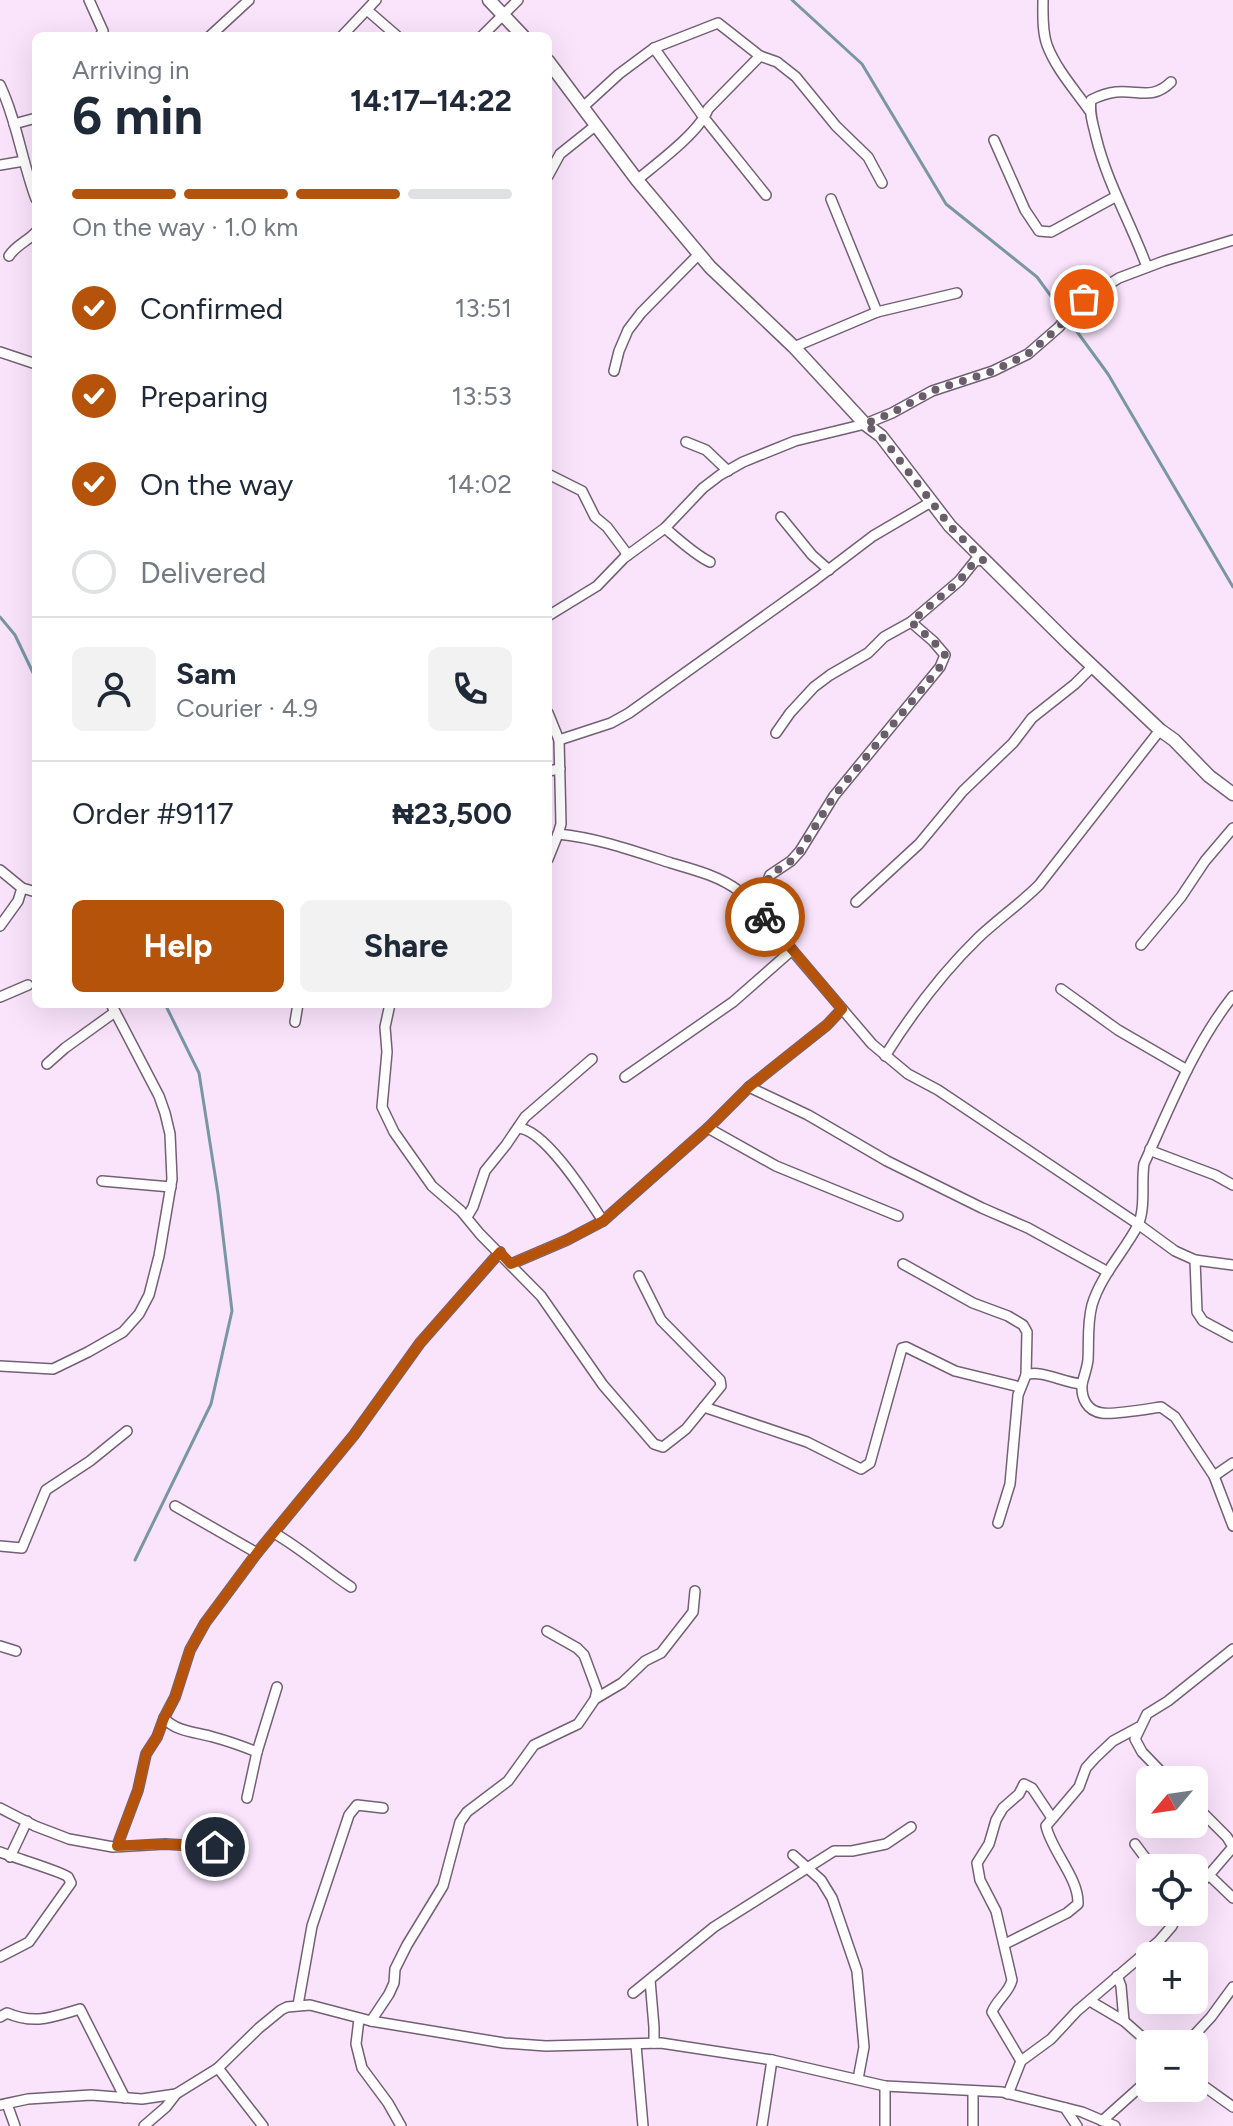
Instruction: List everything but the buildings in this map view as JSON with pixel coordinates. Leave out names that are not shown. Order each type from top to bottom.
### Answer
[{"type":"street","points":[[89,0],[102,32]]},
{"type":"street","points":[[214,32],[249,0]]},
{"type":"street","points":[[346,32],[376,0]]},
{"type":"street","points":[[489,0],[519,32]]},
{"type":"street","points":[[486,32],[518,0]]},
{"type":"street","points":[[1043,0],[1047,46],[1089,110],[1115,197],[1140,245],[1147,267]]},
{"type":"street","points":[[367,10],[392,32]]},
{"type":"street","points":[[583,107],[654,48],[718,23],[760,56],[777,62],[796,77],[836,126],[868,157],[882,183]]},
{"type":"street","points":[[654,48],[705,119],[766,195]]},
{"type":"street","points":[[637,180],[705,119],[708,109],[760,56]]},
{"type":"street","points":[[552,66],[637,180],[699,254],[794,347],[865,424],[881,436],[950,526],[1160,730],[1233,794]]},
{"type":"street","points":[[1089,110],[1091,100],[1101,95],[1115,92],[1154,93],[1171,82]]},
{"type":"street","points":[[0,85],[32,186]]},
{"type":"street","points":[[14,124],[32,119]]},
{"type":"street","points":[[552,169],[560,154],[595,126]]},
{"type":"street","points":[[994,140],[1025,210],[1039,231],[1051,232],[1115,197]]},
{"type":"street","points":[[0,165],[24,161]]},
{"type":"street","points":[[831,199],[877,312]]},
{"type":"street","points":[[9,256],[14,248],[32,237]]},
{"type":"street","points":[[552,614],[597,586],[628,555],[665,528],[703,488],[743,462],[795,441],[865,424],[932,391],[993,371],[1028,354],[1059,327],[1077,304],[1119,278],[1233,240]]},
{"type":"street","points":[[614,371],[628,330],[699,254]]},
{"type":"street","points":[[794,347],[877,312],[957,293]]},
{"type":"street","points":[[0,352],[32,363]]},
{"type":"street","points":[[686,442],[706,450],[728,471]]},
{"type":"street","points":[[552,476],[582,491],[595,517],[607,527],[628,555]]},
{"type":"street","points":[[559,740],[611,723],[629,713],[873,536],[931,502]]},
{"type":"street","points":[[781,517],[812,555],[829,570]]},
{"type":"street","points":[[665,528],[698,557],[710,562]]},
{"type":"street","points":[[776,733],[814,687],[868,653],[890,632],[911,622],[959,581],[975,561],[983,560]]},
{"type":"street","points":[[757,908],[770,875],[800,851],[834,796],[940,667],[945,655],[911,622]]},
{"type":"street","points":[[856,902],[919,844],[954,801],[1013,743],[1032,718],[1093,666]]},
{"type":"street","points":[[552,723],[559,740],[561,824],[552,849]]},
{"type":"street","points":[[885,1056],[929,991],[975,941],[1039,885],[1160,730]]},
{"type":"street","points":[[552,770],[560,769]]},
{"type":"street","points":[[1141,945],[1233,828]]},
{"type":"street","points":[[558,834],[628,848],[711,875],[740,892],[872,1044],[908,1074],[938,1090],[1175,1251],[1195,1260],[1233,1265]]},
{"type":"street","points":[[0,870],[22,888],[32,892]]},
{"type":"street","points":[[0,926],[18,901],[22,888]]},
{"type":"street","points":[[18,901],[32,895]]},
{"type":"street","points":[[625,1077],[733,1002],[792,950]]},
{"type":"street","points":[[0,997],[28,985]]},
{"type":"street","points":[[1061,989],[1118,1030],[1187,1070]]},
{"type":"street","points":[[1233,996],[1187,1070],[1144,1164],[1141,1178],[1142,1213],[1138,1224],[1092,1305],[1088,1359],[1081,1395],[1087,1406],[1101,1413],[1161,1407],[1175,1417],[1214,1476],[1233,1526]]},
{"type":"street","points":[[0,1366],[53,1369],[123,1332],[132,1323],[149,1295],[171,1187],[173,1157],[165,1113],[147,1069],[113,1008],[99,1026],[47,1064]]},
{"type":"street","points":[[295,1022],[297,1008]]},
{"type":"street","points":[[389,1008],[385,1027],[387,1052],[382,1095],[385,1116],[407,1153],[425,1177],[541,1296],[603,1385],[654,1444],[663,1447],[686,1429],[721,1386],[720,1380],[661,1320],[639,1276]]},
{"type":"street","points":[[511,1264],[603,1221],[708,1128],[749,1087],[827,1025],[842,1009]]},
{"type":"street","points":[[467,1217],[485,1171],[532,1110],[592,1059]]},
{"type":"street","points":[[749,1087],[808,1115],[887,1161],[1028,1228],[1108,1272]]},
{"type":"street","points":[[518,1128],[524,1128],[534,1135],[570,1171],[603,1221]]},
{"type":"street","points":[[708,1128],[776,1166],[898,1216]]},
{"type":"street","points":[[1150,1149],[1233,1185]]},
{"type":"street","points":[[102,1181],[171,1187]]},
{"type":"street","points":[[117,1846],[138,1790],[146,1754],[157,1737],[182,1680],[190,1650],[205,1623],[257,1553],[354,1435],[420,1343],[500,1252]]},
{"type":"street","points":[[1195,1260],[1197,1312],[1203,1321],[1233,1337]]},
{"type":"street","points":[[903,1264],[973,1303],[1008,1316],[1023,1325],[1027,1332],[1026,1375],[1018,1395],[1010,1484],[998,1523]]},
{"type":"street","points":[[704,1407],[807,1442],[861,1469],[870,1463],[902,1348],[906,1347],[955,1371],[1020,1387]]},
{"type":"street","points":[[1026,1375],[1036,1372],[1070,1384],[1082,1384]]},
{"type":"street","points":[[0,1546],[22,1548],[46,1490],[90,1461],[127,1431]]},
{"type":"street","points":[[1214,1476],[1233,1463]]},
{"type":"street","points":[[175,1506],[257,1553]]},
{"type":"street","points":[[274,1533],[294,1544],[351,1587]]},
{"type":"street","points":[[595,1699],[622,1683],[645,1661],[661,1653],[693,1612],[695,1591]]},
{"type":"street","points":[[371,2021],[389,1994],[395,1969],[407,1945],[443,1886],[460,1822],[467,1812],[508,1781],[534,1745],[578,1724],[595,1699],[597,1690],[584,1655],[547,1631]]},
{"type":"street","points":[[0,1646],[16,1651]]},
{"type":"street","points":[[1156,1766],[1135,1739],[1147,1714],[1233,1649]]},
{"type":"street","points":[[247,1798],[277,1687]]},
{"type":"street","points":[[164,1718],[178,1728],[257,1752]]},
{"type":"street","points":[[1005,1944],[1067,1913],[1078,1904],[1078,1892],[1049,1840],[1046,1826],[1079,1787],[1086,1768],[1095,1758],[1113,1741],[1139,1727]]},
{"type":"street","points":[[1021,2061],[992,2012],[998,2000],[1011,1987],[1012,1980],[996,1911],[980,1880],[977,1863],[989,1844],[1003,1808],[1019,1794],[1024,1784],[1032,1788],[1052,1818]]},
{"type":"street","points":[[298,2005],[312,1926],[349,1815],[357,1805],[383,1808]]},
{"type":"street","points":[[0,1808],[69,1839],[117,1846],[165,1844],[215,1847]]},
{"type":"street","points":[[1208,1818],[1233,1847],[1209,1875],[1233,1898]]},
{"type":"street","points":[[0,1957],[29,1942],[71,1883],[62,1874],[5,1854],[27,1821]]},
{"type":"street","points":[[633,1993],[714,1927],[834,1851],[852,1851],[886,1844],[911,1827]]},
{"type":"street","points":[[1135,1844],[1142,1854]]},
{"type":"street","points":[[793,1855],[821,1880],[832,1898],[857,1971],[864,2047],[858,2079]]},
{"type":"street","points":[[1008,2094],[1021,2061],[1051,2039],[1172,1926]]},
{"type":"street","points":[[1117,1976],[1121,1986],[1124,2021]]},
{"type":"street","points":[[650,1980],[654,2043]]},
{"type":"street","points":[[1199,2030],[1233,1987]]},
{"type":"street","points":[[1090,2001],[1136,2032]]},
{"type":"street","points":[[144,2126],[176,2094],[218,2068],[281,2010],[298,2005],[310,2005],[359,2019],[504,2043],[546,2046],[654,2043],[772,2060],[885,2086],[1008,2094],[1065,2108],[1115,2126]]},
{"type":"street","points":[[0,2017],[7,2013],[21,2019],[46,2019],[80,2009],[125,2098]]},
{"type":"street","points":[[359,2019],[356,2044],[362,2068],[401,2126]]},
{"type":"street","points":[[636,2045],[643,2126]]},
{"type":"street","points":[[762,2126],[772,2060]]},
{"type":"street","points":[[218,2068],[263,2126]]},
{"type":"street","points":[[885,2086],[885,2126]]},
{"type":"street","points":[[1208,2089],[1233,2107]]},
{"type":"street","points":[[973,2091],[973,2126]]},
{"type":"street","points":[[1102,2121],[1136,2091]]},
{"type":"street","points":[[15,2126],[3,2105],[28,2099],[91,2095],[142,2099],[176,2094]]},
{"type":"street","points":[[1065,2108],[1077,2126]]},
{"type":"waterway","points":[[792,0],[862,64],[946,204],[1037,277],[1108,374],[1233,587]]},
{"type":"waterway","points":[[0,617],[15,635],[32,671]]},
{"type":"waterway","points":[[135,1560],[211,1404],[232,1311],[199,1073],[167,1008]]},
{"type":"way so far","points":[[765,917],[757,908],[770,875],[800,851],[834,796],[940,667],[945,655],[911,622],[959,581],[975,561],[983,560],[950,526],[881,436],[865,424],[932,391],[993,371],[1028,354],[1059,327],[1084,299]]},
{"type":"route","points":[[215,1847],[165,1844],[117,1846],[138,1790],[146,1754],[157,1737],[182,1680],[190,1650],[205,1623],[257,1553],[354,1435],[420,1343],[500,1252],[511,1264],[603,1221],[708,1128],[749,1087],[827,1025],[842,1009],[765,917]]}]
